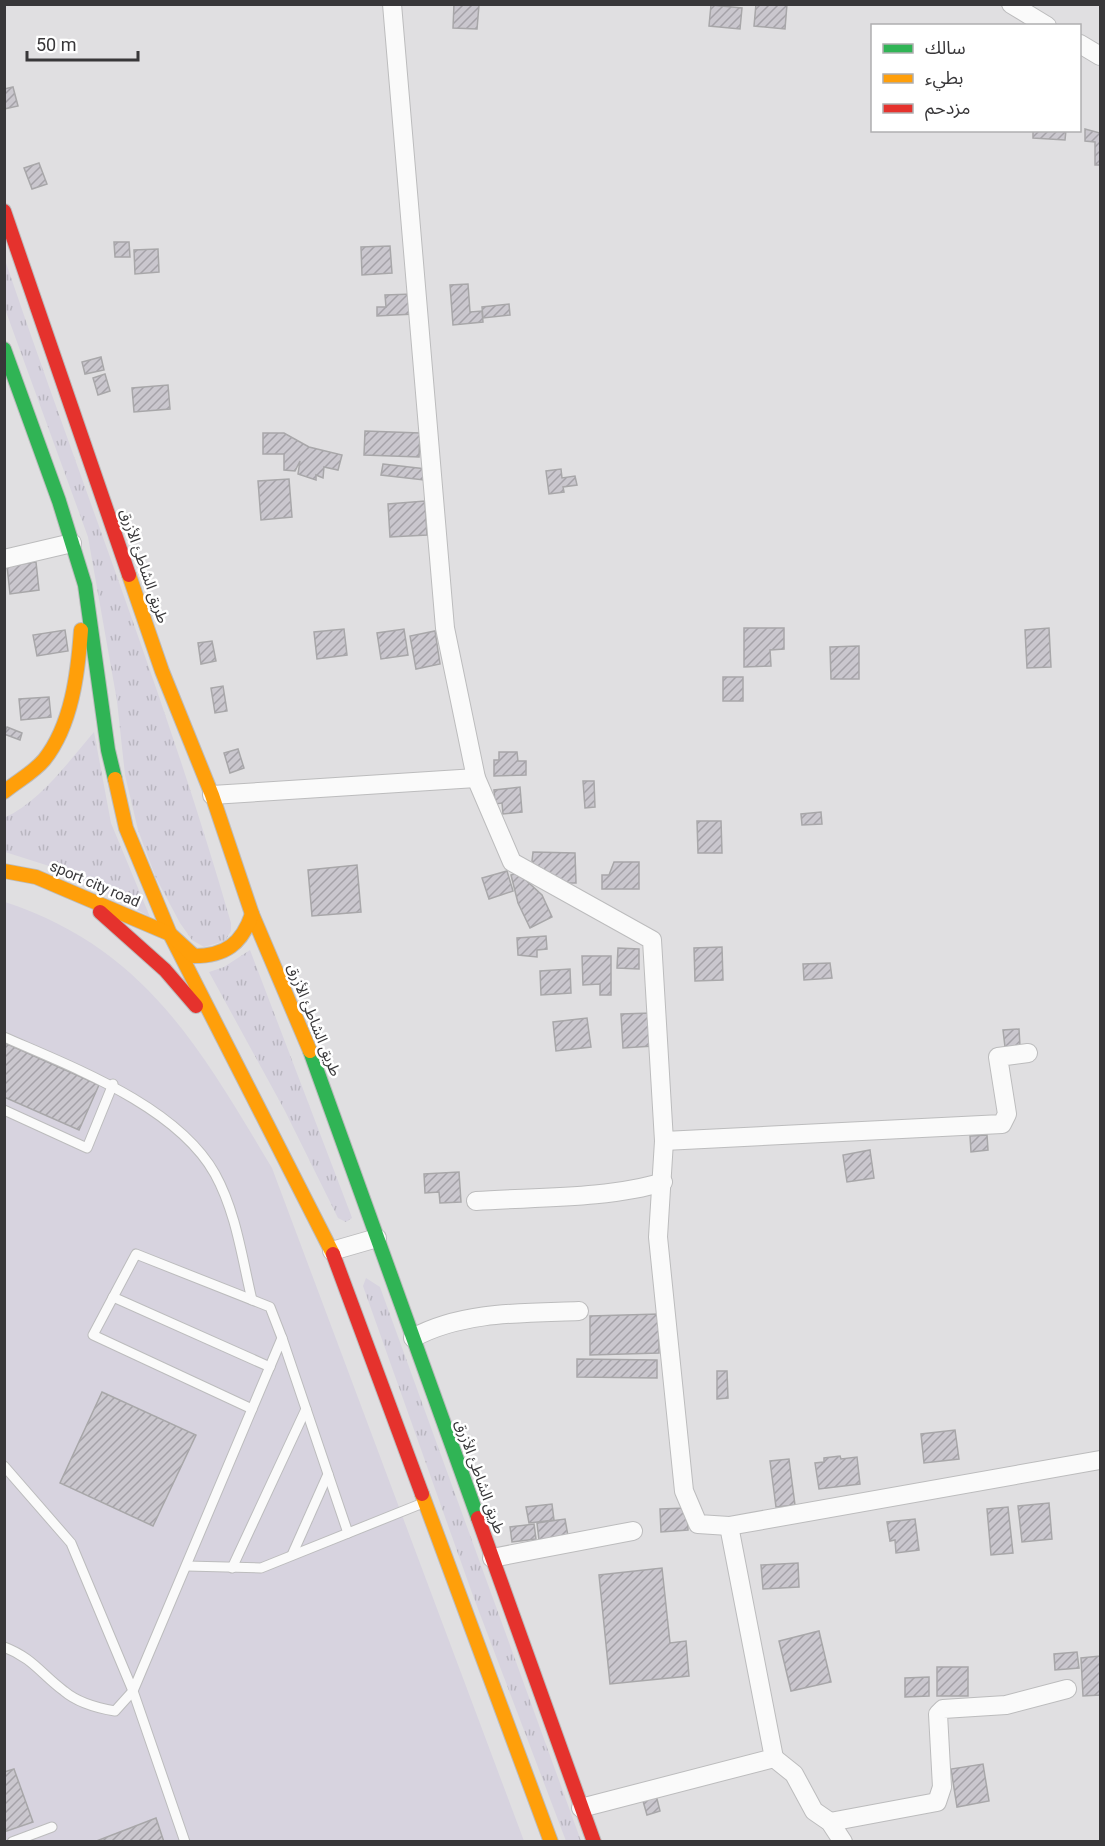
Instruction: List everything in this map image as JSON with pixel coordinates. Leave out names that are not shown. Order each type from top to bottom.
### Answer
[{"type":"main road","name":"طريق الشاطئ الأزرق","points":[[4,211],[162,671],[212,795],[252,914],[304,1034],[594,1842]]},
{"type":"main road","points":[[4,348],[85,585],[108,750],[126,828],[170,934],[332,1251],[551,1842]]},
{"type":"main road","points":[[4,792],[47,757],[67,713],[77,675],[85,585]]},
{"type":"main road","name":"sport city road","points":[[4,871],[36,877],[170,934]]},
{"type":"main road","points":[[84,897],[165,970],[220,1034]]},
{"type":"main road","points":[[170,934],[194,956],[212,957],[247,933],[252,914]]},
{"type":"street","points":[[392,4],[445,628],[476,778],[512,862],[652,940],[664,1141],[658,1238],[684,1491],[698,1524],[729,1526],[1101,1460]]},
{"type":"street","points":[[1011,4],[1044,24]]},
{"type":"street","points":[[1081,45],[1101,56]]},
{"type":"street","points":[[4,559],[72,543]]},
{"type":"street","points":[[212,795],[476,778]]},
{"type":"street","points":[[664,1141],[1002,1124],[1007,1114],[998,1057],[1028,1053]]},
{"type":"street","points":[[476,1201],[605,1192],[647,1187],[663,1182]]},
{"type":"street","points":[[332,1251],[377,1238]]},
{"type":"street","points":[[413,1338],[433,1327],[502,1314],[579,1311]]},
{"type":"street","points":[[729,1526],[774,1758],[794,1774],[814,1811],[830,1822],[843,1842]]},
{"type":"street","points":[[492,1558],[633,1531]]},
{"type":"street","points":[[830,1822],[937,1802],[942,1787],[938,1714],[943,1710],[1006,1705],[1067,1689]]},
{"type":"street","points":[[581,1808],[774,1758]]},
{"type":"lane","points":[[4,1037],[113,1084],[180,1132],[214,1172],[231,1211],[252,1300]]},
{"type":"lane","points":[[4,1110],[87,1148],[113,1084]]},
{"type":"lane","points":[[252,1409],[93,1335],[136,1254],[270,1307],[348,1533]]},
{"type":"lane","points":[[113,1297],[270,1367]]},
{"type":"lane","points":[[4,1647],[25,1655],[65,1692],[95,1707],[115,1711],[134,1691],[282,1338]]},
{"type":"lane","points":[[232,1568],[306,1409]]},
{"type":"lane","points":[[4,1466],[71,1543],[134,1691],[185,1842]]},
{"type":"lane","points":[[292,1555],[328,1474]]},
{"type":"lane","points":[[187,1566],[261,1568],[425,1503]]},
{"type":"lane","points":[[12,1842],[52,1827]]},
{"type":"green space","points":[[4,257],[179,755],[231,923],[231,931],[225,941],[204,947],[192,940],[180,923],[156,878],[138,830],[125,775],[117,701],[88,537],[5,309]]},
{"type":"green space","points":[[94,732],[111,823],[150,917],[68,872],[5,852],[4,818],[30,802],[42,791]]},
{"type":"green space","points":[[5,902],[54,922],[96,946],[132,975],[164,1007],[193,1043],[220,1082],[272,1168],[524,1841],[5,1842]]},
{"type":"green space","points":[[250,950],[351,1215],[352,1218],[346,1222],[338,1218],[285,1111],[209,972],[224,967]]},
{"type":"green space","points":[[366,1278],[380,1287],[581,1841],[566,1841],[472,1593],[363,1286]]},
{"type":"building","points":[[454,4],[479,5],[477,29],[453,28]]},
{"type":"building","points":[[756,4],[787,4],[785,29],[754,26]]},
{"type":"building","points":[[711,5],[742,8],[740,29],[709,26]]},
{"type":"building","points":[[13,87],[18,106],[4,109],[4,89]]},
{"type":"building","points":[[1085,129],[1100,133],[1100,165],[1095,165],[1095,142],[1085,141]]},
{"type":"building","points":[[1033,132],[1066,132],[1065,140],[1033,138]]},
{"type":"building","points":[[39,163],[47,184],[32,189],[24,168]]},
{"type":"building","points":[[114,242],[129,242],[130,257],[115,257]]},
{"type":"building","points":[[390,246],[392,273],[362,275],[361,247]]},
{"type":"building","points":[[158,249],[159,272],[135,274],[134,250]]},
{"type":"building","points":[[468,284],[470,312],[482,311],[483,322],[453,325],[450,285]]},
{"type":"building","points":[[413,294],[414,314],[377,316],[377,307],[386,307],[385,295]]},
{"type":"building","points":[[509,304],[510,315],[483,318],[482,307]]},
{"type":"building","points":[[101,357],[104,370],[85,374],[82,362]]},
{"type":"building","points":[[105,374],[110,391],[98,395],[93,378]]},
{"type":"building","points":[[168,385],[170,409],[134,412],[132,388]]},
{"type":"building","points":[[365,431],[420,433],[419,457],[364,455]]},
{"type":"building","points":[[263,433],[284,433],[309,447],[342,455],[338,470],[324,467],[323,478],[316,475],[316,480],[298,474],[300,461],[295,471],[284,470],[284,454],[263,454]]},
{"type":"building","points":[[383,464],[426,469],[424,480],[381,475]]},
{"type":"building","points":[[561,469],[562,478],[575,476],[577,485],[563,487],[564,492],[549,494],[546,471]]},
{"type":"building","points":[[289,479],[292,517],[261,520],[258,481]]},
{"type":"building","points":[[425,501],[427,535],[390,537],[388,504]]},
{"type":"building","points":[[36,562],[39,590],[10,594],[7,566]]},
{"type":"building","points":[[744,628],[784,628],[784,649],[770,650],[771,666],[744,667]]},
{"type":"building","points":[[1049,628],[1051,667],[1027,668],[1025,630]]},
{"type":"building","points":[[344,629],[347,655],[317,659],[314,632]]},
{"type":"building","points":[[404,629],[408,655],[381,659],[377,633]]},
{"type":"building","points":[[65,630],[68,651],[37,656],[33,635]]},
{"type":"building","points":[[435,631],[440,664],[416,669],[410,636]]},
{"type":"building","points":[[212,641],[216,661],[201,664],[198,643]]},
{"type":"building","points":[[859,646],[859,679],[831,679],[830,647]]},
{"type":"building","points":[[723,677],[743,677],[743,701],[723,701]]},
{"type":"building","points":[[223,686],[227,711],[215,713],[211,688]]},
{"type":"building","points":[[49,697],[51,717],[21,720],[19,699]]},
{"type":"building","points":[[7,727],[22,733],[20,740],[4,734]]},
{"type":"building","points":[[238,749],[244,768],[230,773],[224,753]]},
{"type":"building","points":[[499,752],[517,752],[518,761],[526,761],[526,775],[494,776],[494,760],[499,760]]},
{"type":"building","points":[[583,781],[594,781],[595,807],[585,808]]},
{"type":"building","points":[[520,787],[522,812],[503,814],[502,803],[495,804],[494,790]]},
{"type":"building","points":[[821,812],[822,824],[802,825],[801,814]]},
{"type":"building","points":[[697,821],[721,821],[722,853],[698,853]]},
{"type":"building","points":[[533,852],[575,853],[576,883],[556,883],[538,873],[532,861]]},
{"type":"building","points":[[614,862],[639,862],[639,889],[602,889],[602,875],[609,875]]},
{"type":"building","points":[[357,865],[361,912],[312,916],[308,870]]},
{"type":"building","points":[[507,871],[513,891],[489,899],[482,878]]},
{"type":"building","points":[[518,873],[542,895],[552,917],[530,928],[518,903],[511,875]]},
{"type":"building","points":[[546,936],[547,949],[537,950],[537,957],[518,955],[517,938]]},
{"type":"building","points":[[722,947],[723,980],[695,981],[694,948]]},
{"type":"building","points":[[618,948],[639,949],[639,969],[617,968]]},
{"type":"building","points":[[582,956],[611,956],[611,995],[600,995],[600,984],[583,985]]},
{"type":"building","points":[[830,963],[832,978],[804,980],[803,964]]},
{"type":"building","points":[[570,969],[571,993],[541,995],[540,971]]},
{"type":"building","points":[[651,1013],[653,1046],[623,1048],[621,1014]]},
{"type":"building","points":[[587,1018],[591,1047],[556,1051],[553,1022]]},
{"type":"building","points":[[1019,1029],[1020,1046],[1005,1047],[1003,1030]]},
{"type":"building","points":[[5,1043],[99,1085],[79,1130],[4,1097]]},
{"type":"building","points":[[987,1135],[988,1150],[971,1152],[970,1136]]},
{"type":"building","points":[[870,1150],[874,1178],[847,1182],[843,1155]]},
{"type":"building","points":[[459,1172],[461,1202],[440,1203],[439,1192],[425,1193],[424,1174]]},
{"type":"building","points":[[659,1314],[659,1353],[590,1355],[590,1316]]},
{"type":"building","points":[[577,1359],[657,1360],[657,1378],[577,1377]]},
{"type":"building","points":[[717,1371],[727,1371],[728,1398],[717,1399]]},
{"type":"building","points":[[102,1392],[196,1435],[153,1526],[60,1483]]},
{"type":"building","points":[[955,1430],[959,1459],[924,1463],[921,1434]]},
{"type":"building","points":[[840,1456],[841,1459],[857,1457],[860,1484],[819,1489],[815,1463],[824,1462],[824,1458]]},
{"type":"building","points":[[789,1459],[795,1505],[776,1507],[770,1461]]},
{"type":"building","points":[[1049,1503],[1052,1539],[1022,1542],[1018,1506]]},
{"type":"building","points":[[552,1504],[554,1520],[529,1523],[526,1507]]},
{"type":"building","points":[[1008,1507],[1013,1553],[991,1555],[987,1509]]},
{"type":"building","points":[[687,1508],[688,1530],[661,1532],[660,1509]]},
{"type":"building","points":[[565,1519],[568,1536],[539,1540],[537,1523]]},
{"type":"building","points":[[915,1519],[919,1550],[896,1553],[895,1540],[890,1541],[887,1522]]},
{"type":"building","points":[[534,1524],[536,1539],[512,1542],[510,1527]]},
{"type":"building","points":[[798,1563],[799,1587],[763,1589],[761,1565]]},
{"type":"building","points":[[662,1568],[670,1643],[686,1641],[689,1676],[610,1684],[599,1575]]},
{"type":"building","points":[[819,1631],[831,1682],[791,1691],[779,1641]]},
{"type":"building","points":[[1077,1652],[1079,1668],[1055,1670],[1054,1654]]},
{"type":"building","points":[[1100,1656],[1100,1695],[1083,1696],[1081,1658]]},
{"type":"building","points":[[937,1667],[968,1667],[968,1696],[937,1696]]},
{"type":"building","points":[[929,1677],[929,1696],[905,1697],[905,1678]]},
{"type":"building","points":[[983,1764],[989,1801],[957,1807],[951,1769]]},
{"type":"building","points":[[14,1769],[33,1822],[4,1832],[4,1772]]},
{"type":"building","points":[[655,1791],[660,1811],[647,1815],[641,1794]]},
{"type":"building","points":[[156,1818],[164,1842],[94,1842]]},
{"type":"traffic: fast","points":[[4,349],[59,501],[85,585],[108,750],[115,779]]},
{"type":"traffic: fast","points":[[310,1051],[478,1518]]},
{"type":"traffic: slow","points":[[129,575],[162,671],[212,795],[252,914],[310,1051]]},
{"type":"traffic: slow","points":[[4,792],[40,765],[54,746],[72,698],[81,630]]},
{"type":"traffic: slow","points":[[115,779],[126,828],[170,934],[333,1254]]},
{"type":"traffic: slow","points":[[4,871],[36,877],[170,934],[194,956],[215,954],[231,946],[243,933],[252,914]]},
{"type":"traffic: slow","points":[[422,1494],[551,1842]]},
{"type":"traffic: jam","points":[[4,211],[129,575]]},
{"type":"traffic: jam","points":[[100,912],[165,970],[196,1006]]},
{"type":"traffic: jam","points":[[333,1254],[422,1494]]},
{"type":"traffic: jam","points":[[478,1518],[594,1842]]}]
